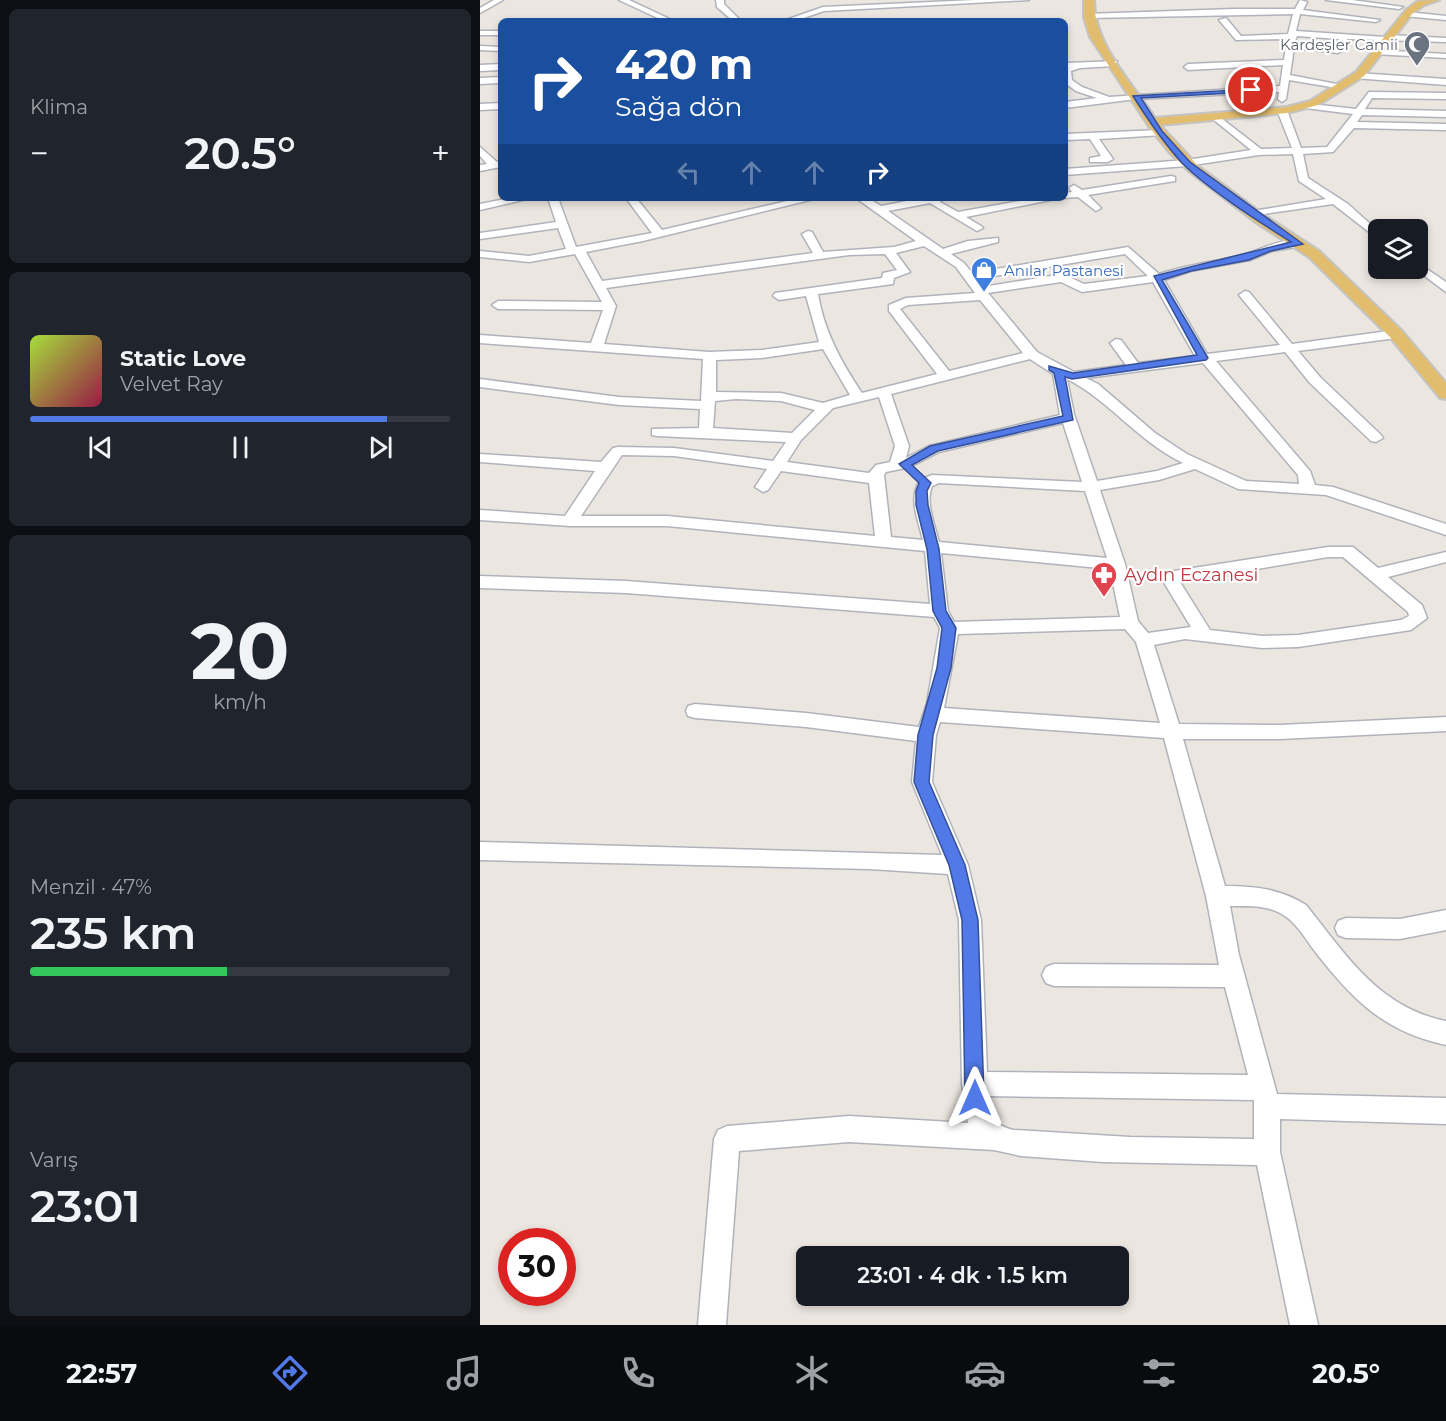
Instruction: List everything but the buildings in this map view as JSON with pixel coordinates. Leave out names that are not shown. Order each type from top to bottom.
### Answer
[{"type":"main road","points":[[1156,128],[1285,110],[1314,103],[1357,76],[1395,26],[1434,0]]},
{"type":"main road","points":[[1092,6],[1095,37],[1156,128],[1187,163],[1253,214],[1314,254],[1396,334],[1446,394]]},
{"type":"street","points":[[480,11],[499,0]]},
{"type":"street","points":[[623,0],[633,0]]},
{"type":"street","points":[[623,0],[663,18]]},
{"type":"street","points":[[720,0],[720,5],[734,18]]},
{"type":"street","points":[[816,0],[818,10]]},
{"type":"street","points":[[874,0],[881,10]]},
{"type":"street","points":[[795,18],[818,10],[833,8],[881,10],[910,3],[922,9],[942,2],[1025,0]]},
{"type":"street","points":[[1304,0],[1296,15],[1289,62],[1281,89],[1282,102],[1297,149],[1303,179],[1336,200],[1368,227]]},
{"type":"street","points":[[1330,0],[1366,1],[1395,26],[1446,56]]},
{"type":"street","points":[[1180,3],[1188,14]]},
{"type":"street","points":[[1092,6],[1188,14],[1296,15]]},
{"type":"street","points":[[833,8],[834,18]]},
{"type":"street","points":[[1376,20],[1336,13],[1223,20],[1239,38],[1343,36],[1395,26],[1446,11]]},
{"type":"street","points":[[1371,29],[1446,18]]},
{"type":"street","points":[[1395,26],[1446,30]]},
{"type":"street","points":[[1395,26],[1446,40]]},
{"type":"street","points":[[1395,26],[1446,48]]},
{"type":"street","points":[[1293,38],[1338,51],[1345,28],[1359,28]]},
{"type":"street","points":[[480,33],[498,33]]},
{"type":"street","points":[[480,48],[498,49]]},
{"type":"street","points":[[1188,67],[1289,62]]},
{"type":"street","points":[[1068,66],[1114,63]]},
{"type":"street","points":[[481,71],[498,66]]},
{"type":"street","points":[[1068,70],[1077,66]]},
{"type":"street","points":[[481,71],[498,79]]},
{"type":"street","points":[[1276,76],[1343,86]]},
{"type":"street","points":[[1357,76],[1446,82]]},
{"type":"street","points":[[1068,81],[1079,89],[1111,99]]},
{"type":"street","points":[[1171,83],[1179,94]]},
{"type":"street","points":[[1068,105],[1136,96],[1281,89]]},
{"type":"street","points":[[1068,172],[1187,163],[1259,152],[1297,149],[1330,150],[1351,125],[1369,94],[1446,96]]},
{"type":"street","points":[[1305,105],[1357,112],[1446,114]]},
{"type":"street","points":[[480,107],[498,106]]},
{"type":"street","points":[[1217,118],[1259,152]]},
{"type":"street","points":[[1351,125],[1446,127]]},
{"type":"street","points":[[1068,137],[1156,128]]},
{"type":"street","points":[[1094,136],[1108,159],[1094,160]]},
{"type":"street","points":[[480,150],[491,166],[488,179]]},
{"type":"street","points":[[1068,181],[1093,205],[1179,185],[1158,166]]},
{"type":"street","points":[[1068,195],[1172,179]]},
{"type":"street","points":[[483,208],[498,200]]},
{"type":"street","points":[[1253,214],[1336,200]]},
{"type":"street","points":[[554,201],[575,251],[610,306],[596,347]]},
{"type":"street","points":[[633,201],[658,234]]},
{"type":"street","points":[[480,254],[519,260],[575,251],[800,201]]},
{"type":"street","points":[[866,201],[928,241],[960,265],[1012,334],[1032,355],[1059,372],[1069,417],[1117,564],[1130,623],[1144,640],[1217,896],[1234,976],[1266,1097],[1267,1152],[1304,1325]]},
{"type":"street","points":[[879,210],[921,201]]},
{"type":"street","points":[[936,201],[936,204],[959,215],[977,228]]},
{"type":"street","points":[[959,215],[1038,201]]},
{"type":"street","points":[[480,236],[563,224]]},
{"type":"street","points":[[808,234],[820,256]]},
{"type":"street","points":[[944,252],[968,244],[994,240]]},
{"type":"street","points":[[598,285],[820,256],[888,250],[928,241]]},
{"type":"street","points":[[1055,262],[1066,278],[1082,288],[1095,288],[1157,278],[1189,268],[1246,258],[1269,248],[1298,244]]},
{"type":"street","points":[[779,296],[888,281],[887,276],[904,272],[888,250]]},
{"type":"street","points":[[946,376],[923,350],[893,308],[906,302],[977,287],[1055,262],[1128,250],[1157,278],[1204,357],[1305,474],[1308,489]]},
{"type":"street","points":[[741,254],[745,267]]},
{"type":"street","points":[[1428,274],[1446,288]]},
{"type":"street","points":[[873,283],[887,295],[1066,278]]},
{"type":"street","points":[[811,291],[814,315],[827,345],[836,365],[858,397]]},
{"type":"street","points":[[1245,294],[1322,388],[1376,438]]},
{"type":"street","points":[[498,304],[610,306]]},
{"type":"street","points":[[1072,376],[1286,346],[1396,334]]},
{"type":"street","points":[[480,339],[709,356],[762,354],[827,345]]},
{"type":"street","points":[[1116,343],[1134,367]]},
{"type":"street","points":[[763,487],[796,437],[824,408],[858,397],[1032,355]]},
{"type":"street","points":[[706,432],[706,401],[711,373],[709,356]]},
{"type":"street","points":[[1052,368],[1093,387],[1150,436],[1196,464],[1243,486],[1339,493],[1446,530]]},
{"type":"street","points":[[480,383],[619,401],[706,401],[774,397],[808,401],[824,408]]},
{"type":"street","points":[[884,392],[902,446],[900,465]]},
{"type":"street","points":[[884,543],[878,507],[876,474],[881,468],[900,465],[934,448],[1069,417]]},
{"type":"street","points":[[657,432],[706,432],[771,438],[796,437]]},
{"type":"street","points":[[570,521],[618,451],[674,452],[779,464],[877,479]]},
{"type":"street","points":[[480,458],[605,467]]},
{"type":"street","points":[[993,1137],[977,1118],[970,920],[957,865],[922,782],[929,724],[944,668],[949,628],[939,611],[933,549],[922,505],[921,491],[925,483],[937,478],[1091,487],[1159,474],[1196,464]]},
{"type":"street","points":[[900,465],[925,483]]},
{"type":"street","points":[[480,515],[570,521],[667,521],[933,549],[1117,564]]},
{"type":"street","points":[[1144,640],[1185,633],[1262,642],[1298,641],[1405,626],[1418,618],[1416,609],[1347,551],[1328,552],[1174,577],[1171,581],[1204,634]]},
{"type":"street","points":[[1377,574],[1446,557]]},
{"type":"street","points":[[480,582],[626,587],[939,611]]},
{"type":"street","points":[[949,628],[1130,623]]},
{"type":"street","points":[[695,711],[806,720],[1171,731],[1280,732],[1446,724]]},
{"type":"street","points":[[480,851],[870,860],[957,865]]},
{"type":"street","points":[[1217,896],[1261,896],[1289,904],[1347,973],[1387,1010],[1412,1025],[1446,1033]]},
{"type":"street","points":[[1346,928],[1400,929],[1446,920]]},
{"type":"street","points":[[1054,975],[1234,976]]},
{"type":"street","points":[[975,1084],[1116,1084],[1446,1111]]},
{"type":"street","points":[[712,1325],[727,1138],[849,1129],[993,1137],[1013,1142],[1087,1149],[1267,1152]]},
{"type":"place","name":"Kardeşler Camii","points":[[1417,67]]},
{"type":"place","name":"Anılar Pastanesi","points":[[984,293]]},
{"type":"place","name":"Aydın Eczanesi","points":[[1104,598]]},
{"type":"route","points":[[975,1098],[970,920],[957,865],[940,822],[927,799],[921,767],[926,735],[944,668],[949,628],[939,611],[941,606],[933,549],[922,505],[921,491],[925,483],[905,464],[934,448],[1069,417],[1059,372],[1052,368],[1072,376],[1203,358],[1157,278],[1189,268],[1246,258],[1255,252],[1269,248],[1298,244],[1258,218],[1187,163],[1160,133],[1136,96],[1251,90]]}]
